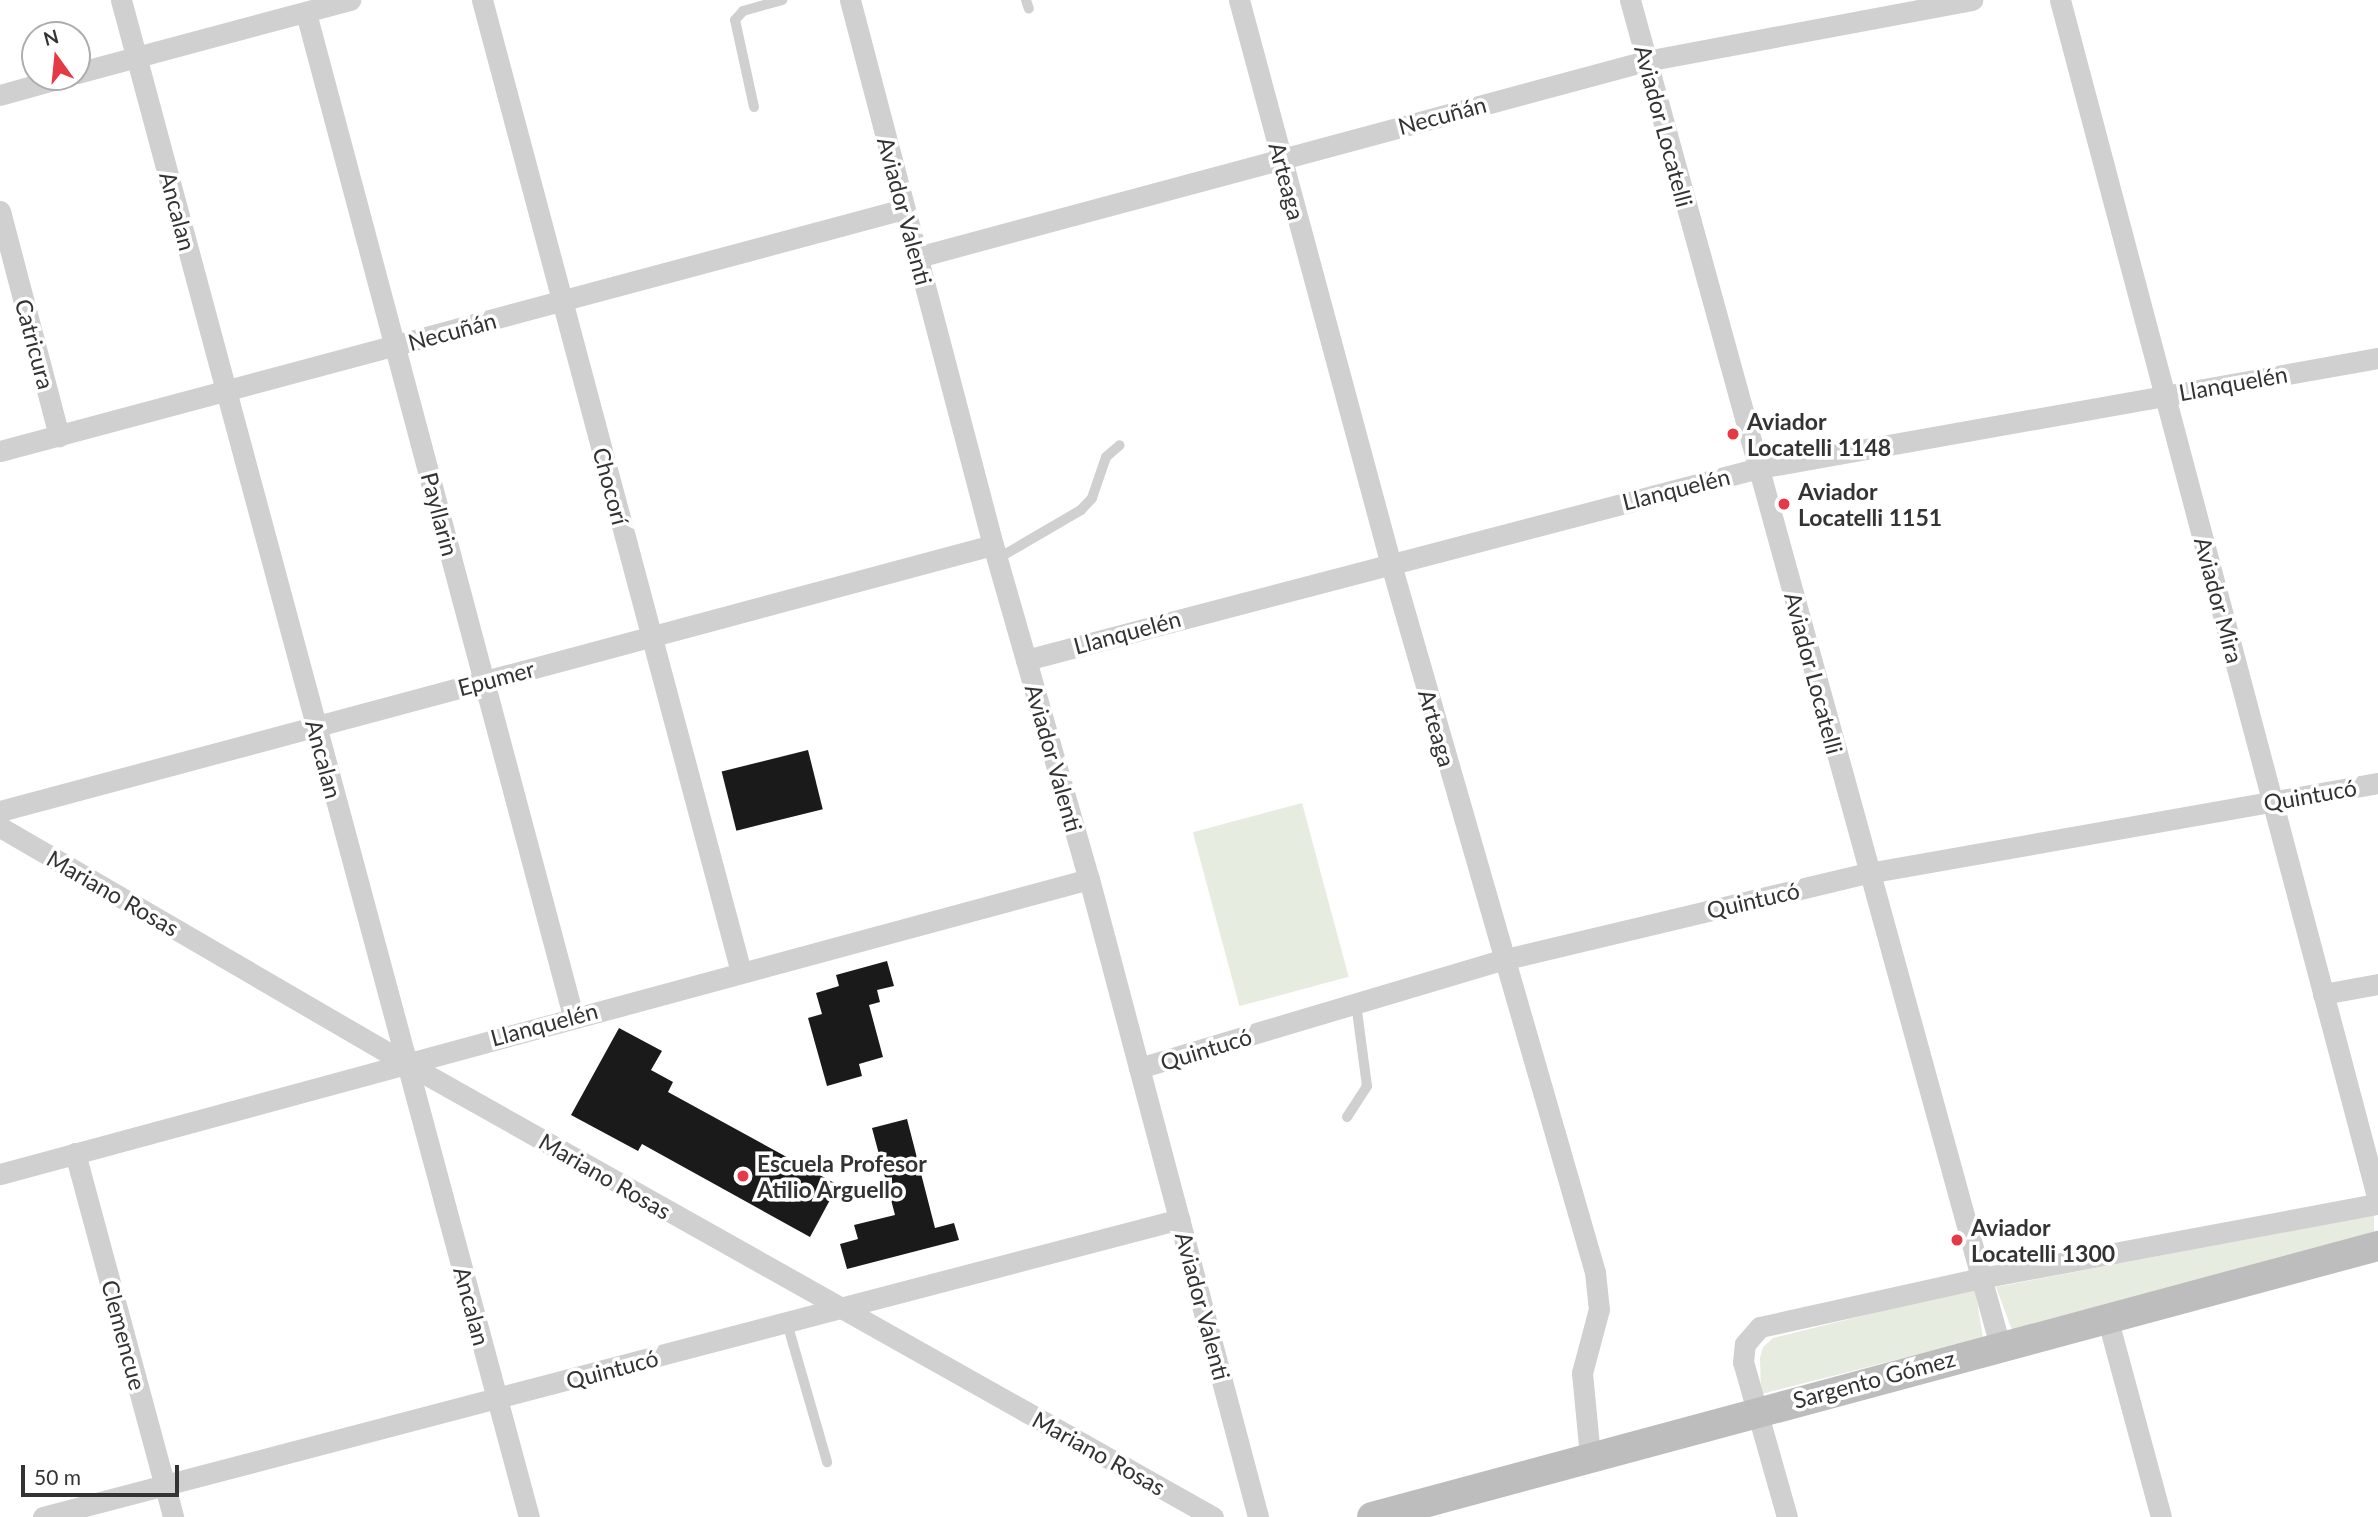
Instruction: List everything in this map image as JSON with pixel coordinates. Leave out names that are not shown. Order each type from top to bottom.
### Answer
[{"type":"main road","name":"Sargento Gómez","points":[[1372,1517],[1758,1410],[2378,1246]]},
{"type":"street","name":"Ancalan","points":[[121,0],[404,1062],[529,1517]]},
{"type":"street","points":[[91,69],[350,0]]},
{"type":"street","name":"Chocorí","points":[[482,0],[741,972]]},
{"type":"street","name":"Aviador Valenti","points":[[850,0],[995,552],[1089,879],[1258,1517]]},
{"type":"street","name":"Arteaga","points":[[1239,0],[1390,561],[1502,960],[1595,1272],[1599,1309],[1582,1373],[1590,1457]]},
{"type":"street","name":"Aviador Locatelli","points":[[1630,0],[2000,1346]]},
{"type":"street","name":"Necuñán","points":[[918,257],[1282,162],[1330,145],[1646,61],[1972,0]]},
{"type":"street","name":"Aviador Mira","points":[[2060,0],[2378,1202]]},
{"type":"street","name":"Payllarin","points":[[306,13],[573,1016]]},
{"type":"street","points":[[0,95],[21,89]]},
{"type":"street","name":"Necuñán","points":[[0,451],[904,209]]},
{"type":"street","name":"Catricura","points":[[0,211],[59,436]]},
{"type":"street","name":"Llanquelén","points":[[1026,660],[1390,561],[1759,468],[2378,358]]},
{"type":"street","name":"Epumer","points":[[0,811],[316,729],[650,637],[995,552]]},
{"type":"street","name":"Quintucó","points":[[1139,1069],[1502,960],[1868,873],[2378,783]]},
{"type":"street","name":"Mariano Rosas","points":[[0,827],[404,1062],[1213,1517]]},
{"type":"street","name":"Llanquelén","points":[[0,1174],[573,1016],[1089,879]]},
{"type":"street","points":[[2323,994],[2378,984]]},
{"type":"street","name":"Clemencue","points":[[75,1153],[173,1517]]},
{"type":"street","points":[[1787,1517],[1743,1362],[1745,1345],[1760,1327],[1981,1278],[2378,1202]]},
{"type":"street","name":"Quintucó","points":[[43,1517],[1180,1219]]},
{"type":"street","points":[[2107,1317],[2161,1517]]},
{"type":"lane","points":[[754,107],[735,20],[743,11],[782,0]]},
{"type":"lane","points":[[995,552],[1081,510],[1092,498],[1106,457],[1120,445]]},
{"type":"lane","points":[[1348,1117],[1367,1086],[1356,1003]]},
{"type":"lane","points":[[788,1323],[827,1462]]},
{"type":"shaded area","points":[[1302,803],[1349,977],[1239,1006],[1193,832]]},
{"type":"shaded area","points":[[2374,1215],[2374,1238],[2013,1333],[1996,1287]]},
{"type":"shaded area","points":[[1975,1288],[1983,1338],[1761,1394],[1760,1358],[1763,1347],[1773,1338]]},
{"type":"building","points":[[808,750],[823,809],[736,831],[722,772]]},
{"type":"building","points":[[887,961],[894,986],[877,990],[880,1002],[869,1005],[883,1057],[859,1064],[862,1076],[827,1086],[808,1018],[822,1014],[816,993],[839,986],[836,975]]},
{"type":"building","points":[[619,1028],[662,1051],[651,1070],[673,1082],[668,1092],[838,1185],[810,1237],[642,1144],[638,1151],[571,1115]]},
{"type":"building","points":[[907,1119],[935,1228],[954,1223],[959,1240],[847,1269],[840,1244],[858,1239],[854,1225],[895,1215],[872,1128]]},
{"type":"place","name":"Aviador Locatelli 1148","points":[[1733,434]]},
{"type":"place","name":"Aviador Locatelli 1151","points":[[1784,504]]},
{"type":"place","name":"Escuela Profesor Atilio Arguello","points":[[743,1176]]},
{"type":"place","name":"Aviador Locatelli 1300","points":[[1957,1240]]}]
